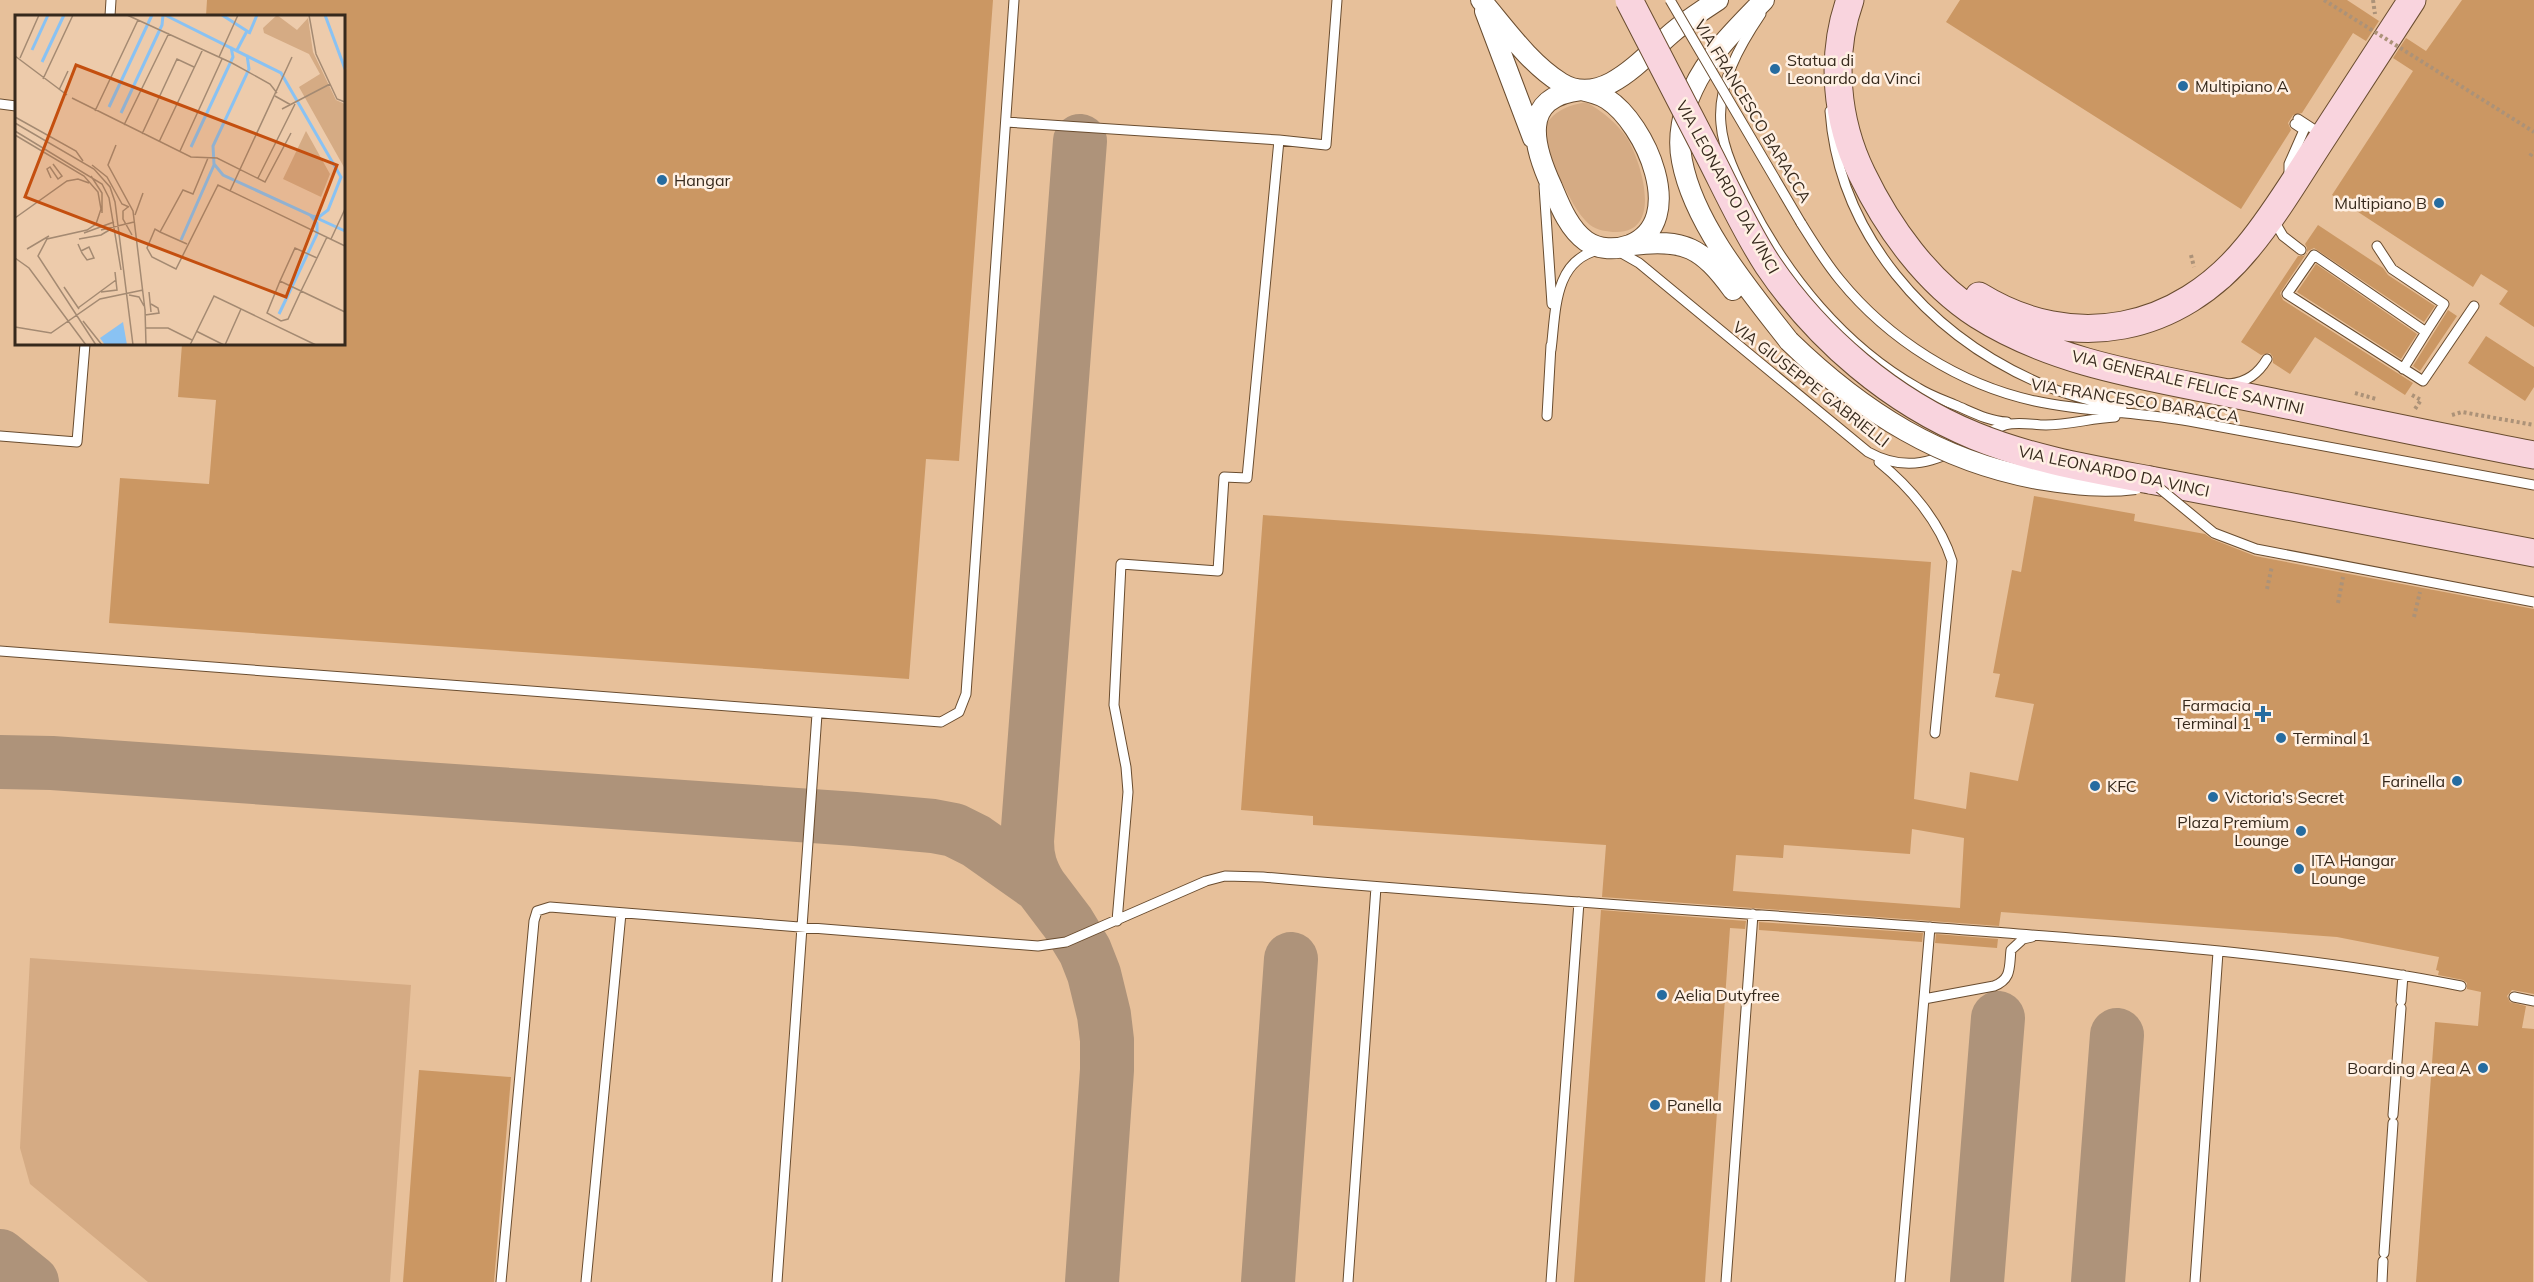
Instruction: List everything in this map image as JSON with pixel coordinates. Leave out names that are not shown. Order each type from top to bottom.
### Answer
[{"type":"main road","name":"VIA LEONARDO DA VINCI","points":[[1629,0],[1758,248],[1785,289],[1836,345],[1911,404],[1968,433],[2047,460],[2534,553]]},
{"type":"main road","points":[[1850,0],[1842,26],[1838,57],[1843,115],[1849,140],[1869,189],[1906,237],[1976,295],[2021,316],[2057,325],[2091,329],[2116,328],[2142,322],[2192,297],[2231,266],[2289,191],[2412,0]]},
{"type":"main road","name":"VIA GENERALE FELICE SANTINI","points":[[1869,189],[1886,217],[1922,264],[1947,291],[1976,314],[2015,336],[2058,353],[2177,382],[2534,455]]},
{"type":"street","points":[[1481,0],[1537,64],[1562,83],[1594,93],[1619,109],[1634,128],[1653,167],[1659,201],[1656,219],[1648,234],[1619,247]]},
{"type":"street","points":[[1481,0],[1543,169],[1575,230],[1587,241],[1619,247],[1666,242],[1685,245],[1729,275]]},
{"type":"street","points":[[1764,0],[1709,61],[1688,103],[1681,135],[1682,160],[1688,180],[1729,275],[1754,317],[1789,341],[1880,416],[1908,434],[1961,459],[2003,472],[2077,486],[2118,486],[2150,480]]},
{"type":"street","points":[[1535,143],[1536,120],[1546,103],[1568,92],[1609,83],[1629,72],[1672,33],[1711,3]]},
{"type":"lane","points":[[110,15],[111,0]]},
{"type":"lane","points":[[0,651],[941,722],[959,712],[966,694],[1014,0]]},
{"type":"lane","points":[[1006,122],[1326,145],[1337,0]]},
{"type":"lane","name":"VIA FRANCESCO BARACCA","points":[[1670,0],[1801,223],[1840,280],[1861,303],[1890,328],[1925,355],[1956,373],[1989,388],[2035,401],[2091,410],[2144,413],[2534,485]]},
{"type":"lane","points":[[1771,0],[1734,61],[1726,81],[1720,124],[1741,185],[1762,227],[1787,267],[1814,300],[1834,322],[1887,368],[1919,389],[1975,414],[1993,421],[2017,423]]},
{"type":"lane","points":[[1842,26],[1830,85],[1830,116],[1835,155],[1853,206],[1864,229],[1896,277],[1948,328],[2019,374],[2063,393],[2144,413]]},
{"type":"lane","points":[[0,105],[15,106]]},
{"type":"lane","points":[[2289,191],[2289,164],[2304,130],[2297,121],[2324,136]]},
{"type":"lane","points":[[1116,921],[1128,792],[1126,767],[1114,705],[1121,564],[1218,571],[1224,477],[1247,478],[1279,140]]},
{"type":"lane","points":[[1543,169],[1552,298],[1547,416]]},
{"type":"lane","points":[[2271,216],[2283,236],[2301,250]]},
{"type":"lane","points":[[2377,246],[2392,269],[2444,304],[2403,369]]},
{"type":"lane","points":[[1551,350],[1561,281],[1567,269],[1586,254],[1619,247]]},
{"type":"lane","name":"VIA GIUSEPPE GABRIELLI","points":[[1619,247],[1868,452],[1884,461],[1899,465],[1930,460],[1960,449],[1991,430],[2017,423],[2048,425],[2115,417],[2189,421]]},
{"type":"lane","points":[[2426,332],[2314,255],[2287,294],[2423,381],[2474,306]]},
{"type":"lane","points":[[0,436],[77,442],[85,345]]},
{"type":"lane","points":[[2177,382],[2192,378],[2231,384],[2244,381],[2261,370],[2267,359]]},
{"type":"lane","points":[[1868,452],[1893,473],[1921,505],[1948,549],[1952,561],[1935,733]]},
{"type":"lane","points":[[2150,480],[2214,533],[2248,547],[2534,602]]},
{"type":"lane","points":[[777,1282],[818,714]]},
{"type":"lane","points":[[501,1282],[534,921],[537,911],[550,907],[1038,946],[1066,942],[1206,881],[1225,876],[1263,877],[1930,927],[2218,952],[2403,975],[2461,986]]},
{"type":"lane","points":[[1348,1282],[1376,887]]},
{"type":"lane","points":[[1551,1282],[1579,902]]},
{"type":"lane","points":[[586,1282],[621,913]]},
{"type":"lane","points":[[1726,1282],[1753,914]]},
{"type":"lane","points":[[1900,1282],[1930,927]]},
{"type":"lane","points":[[1924,999],[1994,986],[2004,982],[2009,976],[2011,950],[2024,939],[2039,936]]},
{"type":"lane","points":[[2195,1282],[2218,952]]},
{"type":"lane","points":[[2382,1282],[2403,975]]},
{"type":"lane","points":[[2514,997],[2534,1001]]},
{"type":"path","points":[[2324,0],[2534,132]]},
{"type":"path","points":[[2530,156],[2534,151]]},
{"type":"path","points":[[2191,255],[2194,271]]},
{"type":"path","points":[[2412,395],[2421,400],[2415,410]]},
{"type":"shaded area","points":[[0,0],[2534,0],[2534,1282],[0,1282]]},
{"type":"shaded area","points":[[1586,102],[1618,127],[1627,138],[1638,163],[1645,194],[1644,209],[1640,221],[1631,229],[1609,232],[1590,225],[1574,205],[1546,154],[1545,130],[1553,116],[1567,107]]},
{"type":"shaded area","points":[[30,958],[411,985],[390,1282],[148,1282],[30,1184],[20,1148]]},
{"type":"building","name":"Hangar","points":[[207,0],[993,0],[959,461],[926,459],[909,679],[109,623],[120,478],[209,484],[216,400],[178,397],[182,345],[345,345],[345,15],[206,15]]},
{"type":"building","name":"Multipiano A","points":[[1960,0],[2347,0],[2379,21],[2366,41],[2353,33],[2302,113],[2293,115],[2288,123],[2291,130],[2241,209],[1946,22]]},
{"type":"building","name":"Multipiano B","points":[[2462,0],[2534,0],[2534,327],[2499,304],[2508,291],[2481,274],[2473,287],[2332,195],[2413,71],[2393,58],[2406,38],[2426,51]]},
{"type":"building","points":[[2318,225],[2435,306],[2424,322],[2314,248],[2307,253],[2305,244]]},
{"type":"building","points":[[2306,255],[2280,293],[2283,300],[2413,383],[2405,395],[2315,337],[2290,374],[2273,363],[2270,353],[2261,355],[2241,342],[2298,256]]},
{"type":"building","points":[[2316,264],[2417,334],[2401,359],[2297,292]]},
{"type":"building","points":[[2448,310],[2457,316],[2420,371],[2413,366]]},
{"type":"building","points":[[2486,336],[2534,367],[2534,387],[2525,401],[2468,363]]},
{"type":"building","points":[[2034,496],[2135,514],[2134,521],[2205,534],[2255,556],[2534,609],[2534,994],[2512,990],[2507,996],[2510,1002],[2526,1006],[2522,1028],[2534,1029],[2533,1282],[2416,1282],[2435,1022],[2478,1026],[2481,992],[2467,989],[2467,983],[2463,980],[2438,975],[2439,971],[2436,970],[2439,957],[2337,937],[2001,912],[1999,926],[1602,897],[1606,845],[1313,825],[1313,816],[1241,810],[1263,515],[1931,562],[1914,799],[1966,809],[1970,772],[2018,781],[2034,704],[1995,697],[2000,674],[1993,673],[2012,570],[2021,572]],"holes":[[[1912,829],[1964,838],[1960,908],[1733,891],[1736,855],[1783,858],[1784,845],[1910,854]]]},
{"type":"building","points":[[1601,910],[1746,921],[1745,929],[1730,928],[1705,1282],[1574,1282]]},
{"type":"building","points":[[1759,922],[1923,933],[1922,942],[1759,930]]},
{"type":"building","points":[[1936,934],[1998,939],[1997,948],[1935,943]]},
{"type":"building","points":[[419,1070],[511,1077],[494,1282],[403,1282]]},
{"type":"taxiway","points":[[1040,886],[1030,865],[1027,841],[1080,141]]},
{"type":"taxiway","points":[[0,762],[52,763],[855,819],[954,830],[976,841],[1040,886],[1068,923],[1085,951],[1094,974],[1104,1015],[1107,1070],[1092,1282]]},
{"type":"taxiway","points":[[1268,1282],[1291,959]]},
{"type":"taxiway","points":[[1977,1282],[1998,1018]]},
{"type":"taxiway","points":[[2098,1282],[2117,1035]]},
{"type":"taxiway","points":[[0,1256],[32,1282]]},
{"type":"place","name":"Statua di Leonardo da Vinci","points":[[1775,69]]},
{"type":"place","name":"Multipiano A","points":[[2183,86]]},
{"type":"place","name":"Hangar","points":[[662,180]]},
{"type":"place","name":"Multipiano B","points":[[2439,203]]},
{"type":"place","name":"Farmacia Terminal 1","points":[[2263,714]]},
{"type":"place","name":"Terminal 1","points":[[2281,738]]},
{"type":"place","name":"Farinella","points":[[2457,781]]},
{"type":"place","name":"KFC","points":[[2095,786]]},
{"type":"place","name":"Victoria's Secret","points":[[2213,797]]},
{"type":"place","name":"Plaza Premium Lounge","points":[[2301,831]]},
{"type":"place","name":"ITA Hangar Lounge","points":[[2299,869]]},
{"type":"place","name":"Aelia Dutyfree","points":[[1662,995]]},
{"type":"place","name":"Boarding Area A","points":[[2483,1068]]},
{"type":"place","name":"Panella","points":[[1655,1105]]}]
